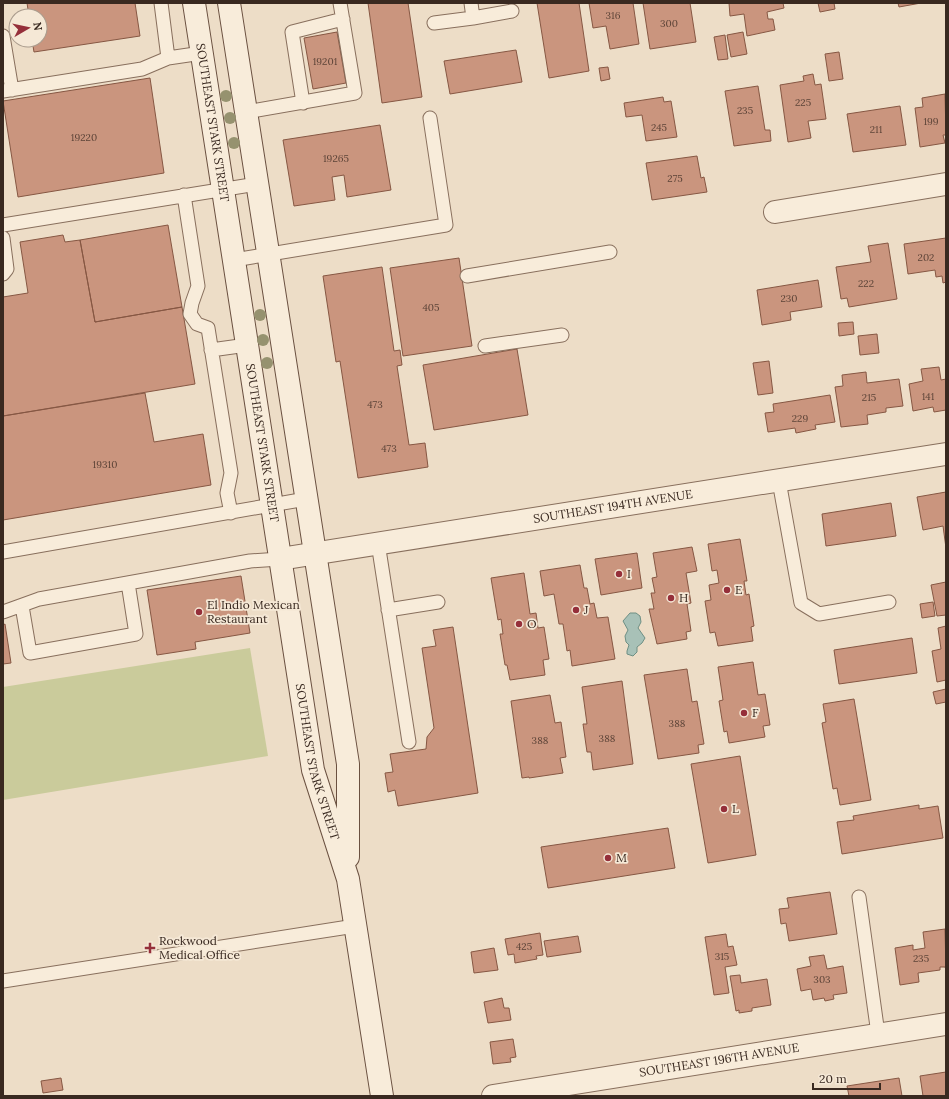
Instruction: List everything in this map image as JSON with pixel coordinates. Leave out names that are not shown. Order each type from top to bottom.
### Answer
[{"type":"main road","name":"SOUTHEAST STARK STREET","points":[[194,3],[313,770],[348,878]]},
{"type":"main road","name":"SOUTHEAST STARK STREET","points":[[229,3],[348,764],[348,878],[382,1096]]},
{"type":"main road","points":[[774,212],[946,184]]},
{"type":"main road","name":"SOUTHEAST 194TH AVENUE","points":[[280,559],[946,454]]},
{"type":"main road","name":"SOUTHEAST 196TH AVENUE","points":[[493,1096],[946,1024]]},
{"type":"lane","points":[[161,3],[168,58]]},
{"type":"lane","points":[[246,112],[355,93],[340,3]]},
{"type":"lane","points":[[471,3],[473,18]]},
{"type":"lane","points":[[434,23],[512,11]]},
{"type":"lane","points":[[303,103],[292,32],[343,20]]},
{"type":"lane","points":[[3,36],[8,91],[142,69],[168,58],[202,53]]},
{"type":"lane","points":[[234,260],[446,225],[430,118]]},
{"type":"lane","points":[[3,225],[257,184]]},
{"type":"lane","points":[[184,196],[198,286],[190,314],[197,324],[208,328],[232,473],[227,493],[231,513]]},
{"type":"lane","points":[[3,238],[7,270],[3,274]]},
{"type":"lane","points":[[467,276],[610,252]]},
{"type":"lane","points":[[486,346],[562,335]]},
{"type":"lane","points":[[211,350],[247,345]]},
{"type":"lane","points":[[779,481],[801,603],[819,614],[890,602]]},
{"type":"lane","points":[[3,552],[306,499]]},
{"type":"lane","points":[[378,543],[409,742]]},
{"type":"lane","points":[[3,612],[39,599],[250,561],[280,559]]},
{"type":"lane","points":[[22,606],[30,653],[136,634],[128,583]]},
{"type":"lane","points":[[388,610],[438,602]]},
{"type":"lane","points":[[859,897],[878,1034]]},
{"type":"lane","points":[[3,981],[355,926]]},
{"type":"green space","points":[[250,648],[268,756],[3,800],[3,687]]},
{"type":"shaded area","points":[[630,613],[636,613],[640,616],[641,622],[638,628],[645,638],[637,647],[637,652],[633,656],[627,654],[629,645],[626,642],[625,636],[628,630],[623,621]]},
{"type":"building","points":[[27,3],[135,3],[140,36],[34,52],[33,48],[48,48],[48,8],[28,8]]},
{"type":"building","points":[[368,3],[408,3],[422,97],[382,103]]},
{"type":"building","points":[[537,3],[579,3],[589,71],[549,78]]},
{"type":"building","points":[[589,3],[633,3],[639,44],[610,49],[606,26],[593,28]]},
{"type":"building","points":[[643,3],[690,3],[696,42],[650,49]]},
{"type":"building","points":[[729,3],[783,3],[784,8],[767,12],[768,19],[773,19],[775,30],[747,36],[744,14],[730,16]]},
{"type":"building","points":[[818,3],[834,3],[835,9],[820,12]]},
{"type":"building","points":[[898,3],[921,3],[899,7]]},
{"type":"building","points":[[337,32],[346,83],[313,89],[304,38]]},
{"type":"building","points":[[743,32],[747,54],[731,57],[727,35]]},
{"type":"building","points":[[725,35],[728,59],[718,60],[714,37]]},
{"type":"building","points":[[516,50],[522,82],[450,94],[444,61]]},
{"type":"building","points":[[839,52],[843,79],[829,81],[825,54]]},
{"type":"building","points":[[608,67],[610,79],[601,81],[599,68]]},
{"type":"building","points":[[813,74],[815,85],[821,84],[826,119],[808,121],[811,138],[788,142],[780,85],[804,81],[803,76]]},
{"type":"building","points":[[150,78],[164,173],[18,197],[3,101]]},
{"type":"building","points":[[758,86],[765,130],[770,130],[771,141],[734,146],[725,91]]},
{"type":"building","points":[[945,94],[946,135],[943,135],[945,143],[920,147],[915,108],[923,107],[922,98]]},
{"type":"building","points":[[663,97],[664,102],[671,101],[677,137],[646,141],[642,115],[626,117],[624,103]]},
{"type":"building","points":[[900,106],[906,145],[853,152],[847,114]]},
{"type":"building","points":[[380,125],[391,190],[347,197],[344,175],[332,177],[335,200],[294,206],[283,140]]},
{"type":"building","points":[[697,156],[701,178],[704,177],[707,192],[652,200],[646,163]]},
{"type":"building","points":[[168,225],[182,307],[95,322],[80,240]]},
{"type":"building","points":[[63,235],[65,242],[80,240],[95,322],[182,307],[195,384],[3,416],[3,297],[28,293],[20,242]]},
{"type":"building","points":[[946,238],[946,282],[943,283],[942,276],[936,277],[935,270],[908,274],[904,244]]},
{"type":"building","points":[[888,243],[897,299],[849,307],[847,298],[841,299],[836,267],[871,262],[868,246]]},
{"type":"building","points":[[459,258],[472,346],[403,356],[390,268]]},
{"type":"building","points":[[382,267],[394,351],[400,350],[402,365],[397,366],[409,445],[425,443],[428,467],[358,478],[340,361],[336,362],[323,276]]},
{"type":"building","points":[[818,280],[822,307],[790,312],[791,320],[762,325],[757,290]]},
{"type":"building","points":[[853,322],[854,334],[839,336],[838,323]]},
{"type":"building","points":[[877,334],[879,353],[860,355],[858,336]]},
{"type":"building","points":[[517,349],[528,415],[434,430],[423,365]]},
{"type":"building","points":[[769,361],[773,393],[758,395],[753,363]]},
{"type":"building","points":[[939,367],[941,380],[946,379],[946,410],[934,412],[933,407],[913,411],[909,384],[923,381],[921,369]]},
{"type":"building","points":[[866,372],[867,383],[899,379],[903,406],[886,408],[886,412],[867,415],[868,424],[841,427],[835,387],[843,386],[842,375]]},
{"type":"building","points":[[145,393],[154,442],[203,434],[211,485],[3,520],[3,416]]},
{"type":"building","points":[[830,395],[835,422],[815,425],[816,429],[796,433],[795,428],[768,432],[765,413],[774,412],[773,404]]},
{"type":"building","points":[[946,492],[946,548],[943,526],[923,530],[917,497]]},
{"type":"building","points":[[891,503],[896,536],[826,546],[822,514]]},
{"type":"building","name":"E","points":[[740,539],[747,581],[744,581],[746,595],[749,594],[754,626],[751,627],[753,641],[718,646],[715,632],[710,633],[705,601],[711,600],[709,585],[719,583],[717,570],[712,571],[708,544]]},
{"type":"building","name":"H","points":[[692,547],[697,571],[686,573],[691,603],[687,604],[691,631],[686,632],[687,639],[657,644],[649,609],[654,609],[651,593],[655,593],[652,578],[657,577],[653,553]]},
{"type":"building","name":"I","points":[[637,553],[642,588],[601,595],[595,559]]},
{"type":"building","name":"J","points":[[580,565],[584,588],[587,588],[590,604],[594,603],[597,618],[608,617],[615,659],[572,666],[570,650],[567,651],[563,624],[559,624],[554,594],[544,596],[540,571]]},
{"type":"building","name":"O","points":[[524,573],[530,614],[536,613],[538,628],[544,627],[549,659],[543,660],[545,675],[510,680],[507,665],[505,665],[500,634],[503,634],[501,619],[498,620],[491,578]]},
{"type":"building","name":"El Indio Mexican Restaurant","points":[[241,576],[250,633],[195,642],[196,649],[157,655],[147,590]]},
{"type":"building","points":[[946,582],[946,615],[937,616],[931,585]]},
{"type":"building","points":[[933,602],[935,616],[922,618],[920,604]]},
{"type":"building","points":[[5,624],[11,663],[3,664],[3,625]]},
{"type":"building","points":[[946,626],[946,680],[937,682],[932,651],[941,649],[938,628]]},
{"type":"building","points":[[453,627],[478,793],[398,806],[395,790],[388,792],[385,773],[393,772],[390,754],[426,749],[427,737],[434,728],[422,648],[436,646],[433,630]]},
{"type":"building","points":[[912,638],[917,673],[839,684],[834,650]]},
{"type":"building","name":"F","points":[[753,662],[758,695],[765,694],[770,725],[763,726],[765,737],[729,743],[727,731],[724,732],[719,701],[723,700],[718,667]]},
{"type":"building","points":[[687,669],[692,702],[697,701],[704,744],[698,745],[699,753],[658,759],[644,675]]},
{"type":"building","points":[[622,681],[633,764],[593,770],[591,752],[587,752],[583,724],[587,724],[582,687]]},
{"type":"building","points":[[946,689],[946,702],[936,704],[933,692]]},
{"type":"building","points":[[550,695],[555,723],[561,722],[566,757],[560,758],[563,773],[522,778],[511,701]]},
{"type":"building","points":[[854,699],[871,800],[840,805],[837,788],[833,789],[822,723],[826,722],[823,704]]},
{"type":"building","name":"L","points":[[740,756],[756,855],[708,863],[691,764]]},
{"type":"building","points":[[919,805],[919,809],[938,806],[943,838],[842,854],[837,822],[854,820],[853,816]]},
{"type":"building","name":"M","points":[[668,828],[675,868],[548,888],[541,847]]},
{"type":"building","points":[[830,892],[837,934],[789,941],[786,923],[781,924],[779,909],[789,908],[787,898]]},
{"type":"building","points":[[945,929],[946,969],[945,967],[940,967],[940,970],[918,973],[919,982],[900,985],[895,948],[913,945],[913,950],[925,948],[923,932]]},
{"type":"building","points":[[540,933],[543,955],[536,956],[537,959],[515,963],[514,954],[508,955],[505,939]]},
{"type":"building","points":[[726,934],[728,947],[733,946],[737,965],[725,967],[729,993],[714,995],[705,937]]},
{"type":"building","points":[[578,936],[581,952],[547,957],[544,941]]},
{"type":"building","points":[[494,948],[498,970],[474,973],[471,952]]},
{"type":"building","points":[[824,955],[827,969],[843,966],[847,993],[833,995],[834,999],[825,1001],[824,998],[813,1000],[811,989],[801,991],[797,969],[811,966],[809,957]]},
{"type":"building","points":[[740,975],[741,983],[767,979],[771,1005],[752,1008],[752,1011],[739,1013],[739,1010],[736,1011],[730,976]]},
{"type":"building","points":[[502,998],[504,1008],[509,1008],[511,1020],[488,1023],[484,1002]]},
{"type":"building","points":[[513,1039],[516,1057],[510,1058],[511,1062],[493,1064],[490,1042]]},
{"type":"building","points":[[946,1072],[946,1096],[923,1096],[920,1076]]},
{"type":"building","points":[[61,1078],[63,1090],[43,1093],[41,1081]]},
{"type":"building","points":[[899,1078],[902,1096],[849,1096],[847,1086]]},
{"type":"place","name":"I","points":[[619,574]]},
{"type":"place","name":"E","points":[[727,590]]},
{"type":"place","name":"H","points":[[671,598]]},
{"type":"place","name":"J","points":[[576,610]]},
{"type":"place","name":"El Indio Mexican Restaurant","points":[[199,612]]},
{"type":"place","name":"O","points":[[519,624]]},
{"type":"place","name":"F","points":[[744,713]]},
{"type":"place","name":"L","points":[[724,809]]},
{"type":"place","name":"M","points":[[608,858]]},
{"type":"place","name":"Rockwood Medical Office","points":[[150,948]]}]
